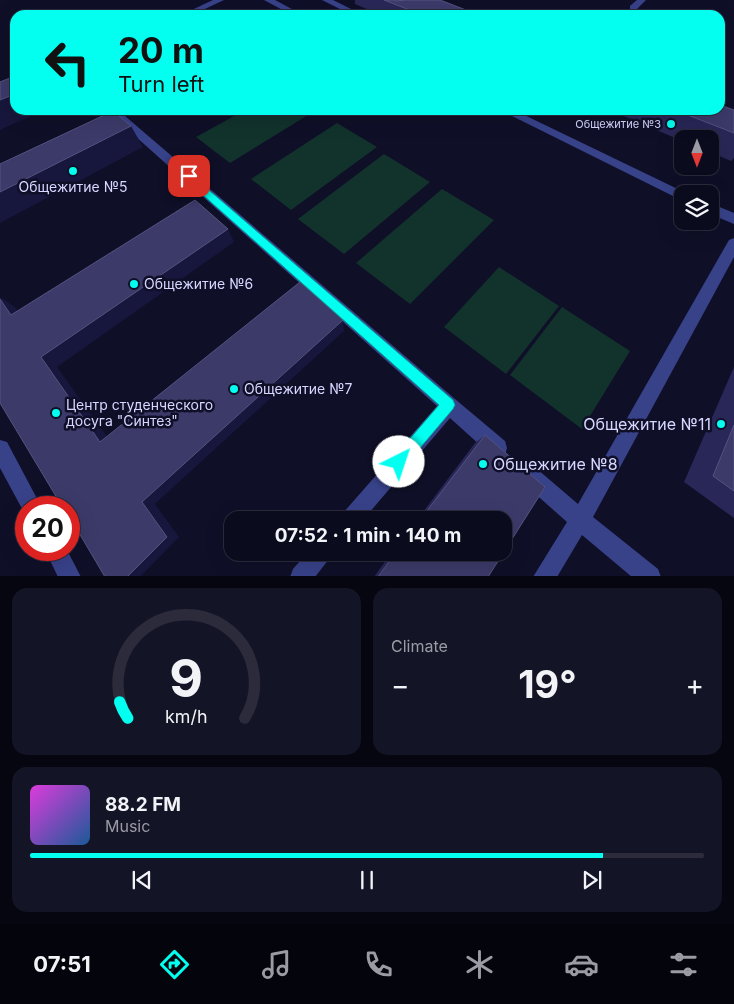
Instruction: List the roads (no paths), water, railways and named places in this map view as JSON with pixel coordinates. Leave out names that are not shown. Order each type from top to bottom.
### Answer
[{"type":"lane","points":[[197,10],[220,0]]},
{"type":"lane","points":[[268,0],[289,10]]},
{"type":"lane","points":[[326,0],[347,10]]},
{"type":"lane","points":[[632,8],[642,0]]},
{"type":"lane","points":[[117,115],[507,456]]},
{"type":"lane","points":[[514,115],[674,191]]},
{"type":"lane","points":[[719,212],[734,219]]},
{"type":"lane","points":[[544,576],[580,520],[734,244]]},
{"type":"lane","points":[[358,511],[449,405]]},
{"type":"lane","points":[[0,449],[25,496]]},
{"type":"lane","points":[[522,469],[580,520],[650,576]]},
{"type":"lane","points":[[62,561],[70,576]]},
{"type":"lane","points":[[301,576],[314,561]]},
{"type":"place","name":"Общежитие №3","points":[[671,124]]},
{"type":"place","name":"Общежитие №5","points":[[73,171]]},
{"type":"place","name":"Общежитие №6","points":[[134,284]]},
{"type":"place","name":"Общежитие №7","points":[[234,389]]},
{"type":"place","name":"Центр студенческого досуга \"Синтез\"","points":[[56,413]]},
{"type":"place","name":"Общежитие №11","points":[[721,424]]},
{"type":"place","name":"Общежитие №8","points":[[483,464]]}]
